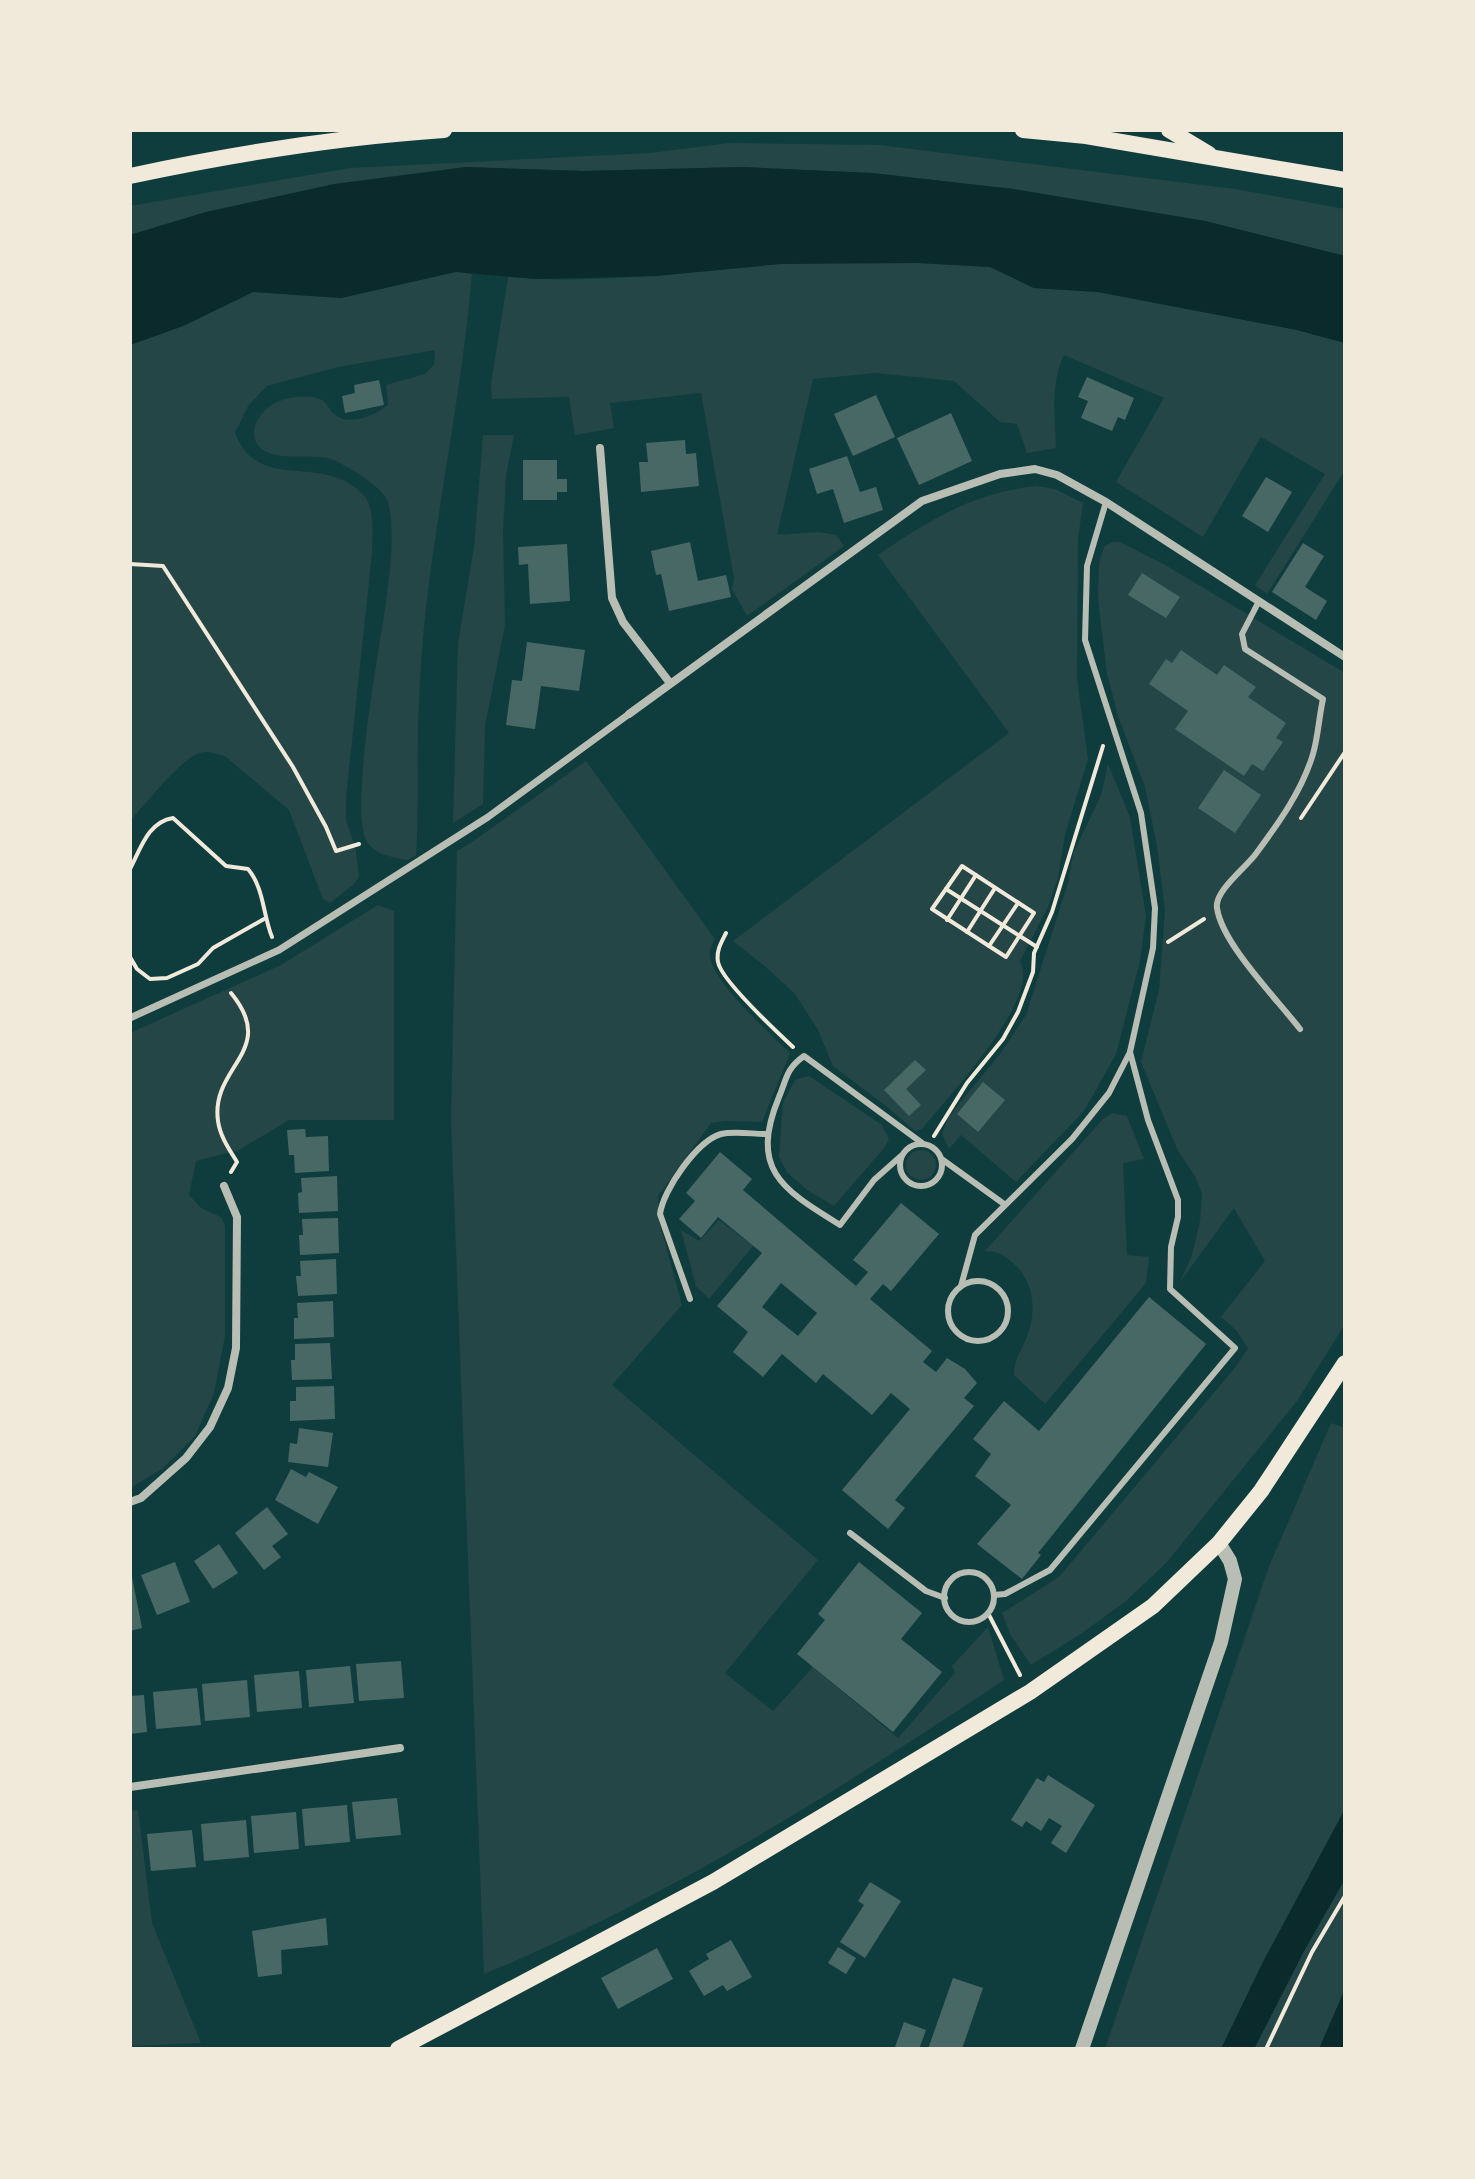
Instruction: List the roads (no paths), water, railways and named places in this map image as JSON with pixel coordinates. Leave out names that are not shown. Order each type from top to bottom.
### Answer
[{"type":"main road","points":[[130,176],[235,156],[389,133],[444,130]]},
{"type":"main road","points":[[1023,130],[1087,133],[1345,180]]},
{"type":"main road","points":[[1169,130],[1214,158]]},
{"type":"main road","points":[[398,2049],[509,1993],[713,1882],[1030,1692],[1153,1606],[1219,1543],[1271,1478],[1339,1386],[1345,1363]]},
{"type":"street","points":[[600,448],[612,598],[623,622],[670,683]]},
{"type":"street","points":[[130,1018],[279,950],[488,817],[922,501],[1000,474],[1035,469],[1057,475],[1106,502],[1345,657]]},
{"type":"street","points":[[130,1502],[141,1498],[186,1458],[210,1427],[228,1388],[236,1348],[237,1217],[224,1186]]},
{"type":"street","points":[[1082,2049],[1221,1642],[1235,1579],[1230,1561],[1219,1543]]},
{"type":"street","points":[[130,1787],[400,1748]]},
{"type":"lane","points":[[961,1286],[979,1281],[996,1287],[1003,1294],[1008,1312],[1006,1321],[994,1336],[974,1340],[956,1332],[950,1323],[949,1303],[961,1286],[975,1235],[1072,1139],[1109,1093],[1130,1052],[1153,948],[1155,908],[1141,813],[1085,640],[1087,566],[1106,502]]},
{"type":"lane","points":[[1259,601],[1242,634],[1245,649],[1323,699],[1313,754],[1289,807],[1216,902],[1226,935],[1300,1029]]},
{"type":"lane","points":[[994,1595],[1005,1594],[1050,1570],[1235,1348],[1170,1289],[1171,1247],[1178,1217],[1178,1200],[1148,1120],[1130,1052]]},
{"type":"lane","points":[[925,1144],[911,1146],[874,1180],[840,1225],[803,1202],[770,1168],[766,1134],[790,1066],[804,1056],[939,1152],[943,1160],[1004,1204]]},
{"type":"lane","points":[[690,1299],[660,1214],[662,1200],[700,1145],[722,1134],[766,1134]]},
{"type":"lane","points":[[901,1156],[900,1172],[907,1182],[916,1187],[932,1185],[942,1173],[943,1160]]},
{"type":"lane","points":[[850,1533],[926,1591],[945,1598]]},
{"type":"lane","points":[[964,1572],[983,1576],[990,1583],[994,1602],[988,1613],[974,1622],[964,1622],[948,1612],[945,1598],[948,1583],[964,1572]]}]
